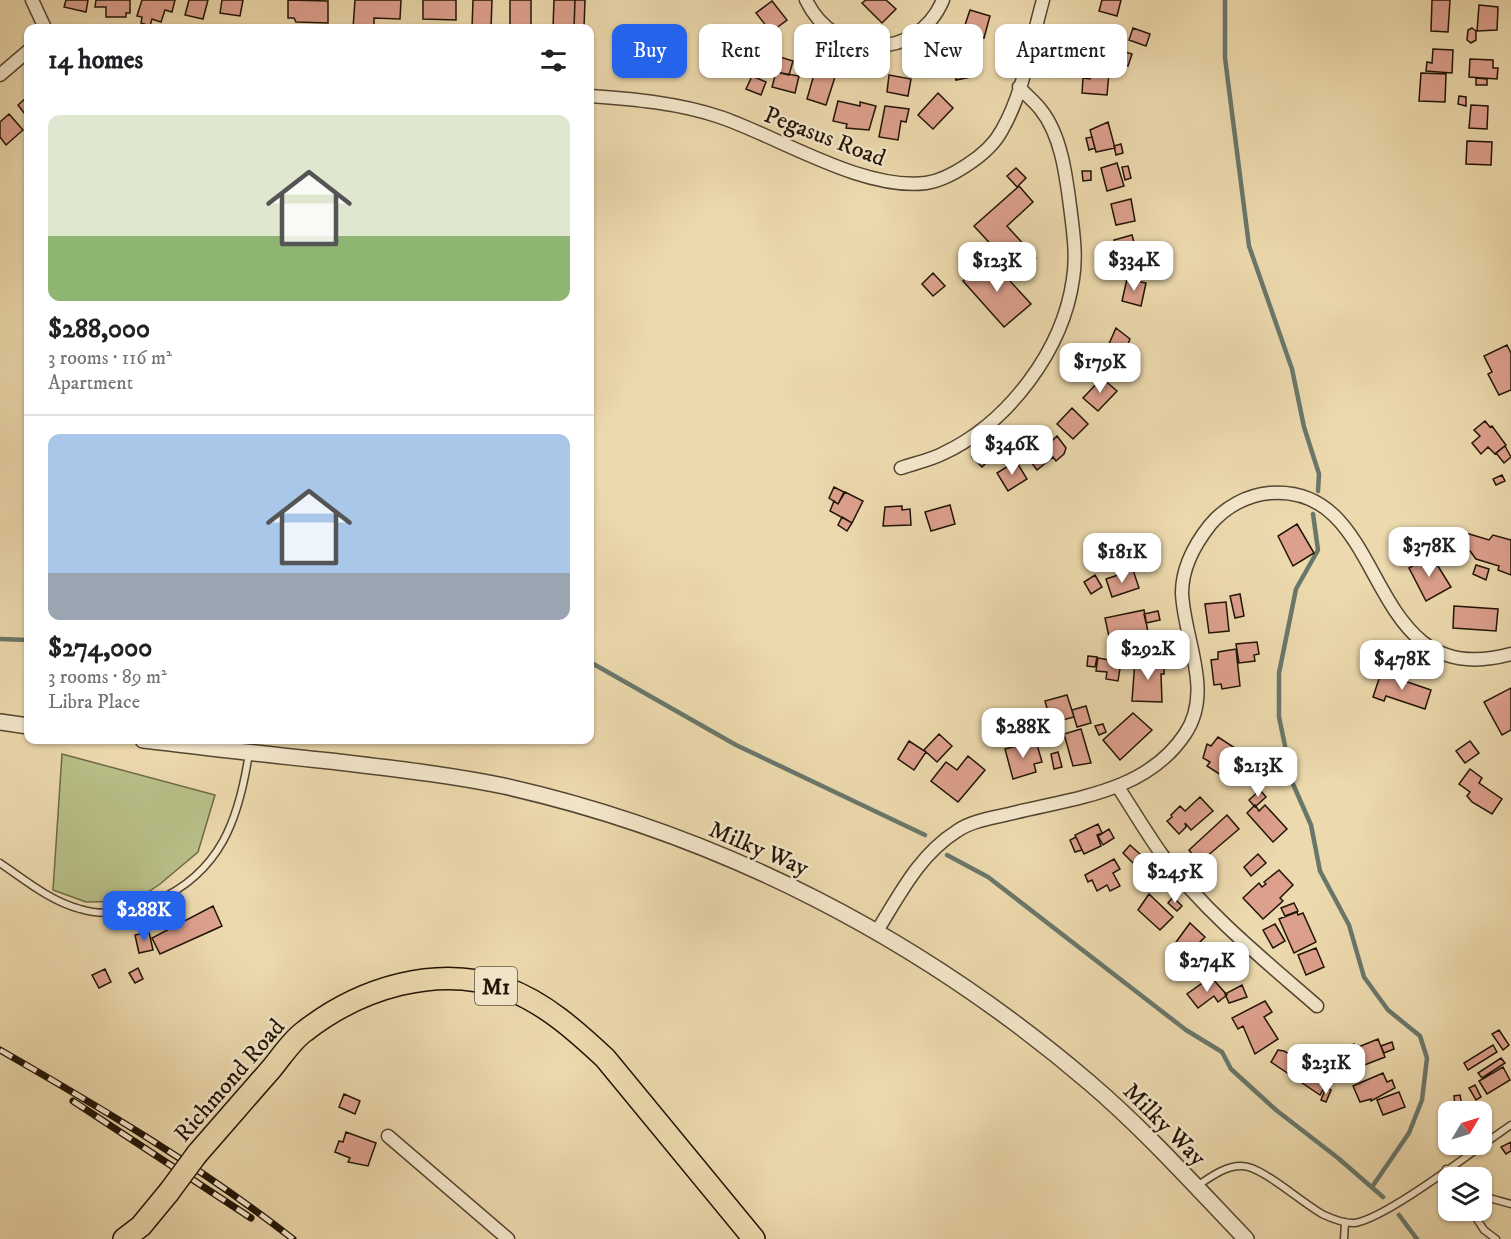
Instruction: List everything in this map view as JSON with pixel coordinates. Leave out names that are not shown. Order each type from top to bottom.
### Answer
[{"type":"highway","name":"Richmond Road","points":[[124,1239],[141,1226],[197,1154],[303,1032],[337,1009],[373,992],[402,983],[430,979],[475,981],[505,988],[529,999],[584,1039],[605,1058],[754,1239]]},
{"type":"street","points":[[32,0],[43,24]]},
{"type":"street","points":[[806,0],[814,16],[830,32],[880,46],[903,42],[921,31],[933,18],[943,0]]},
{"type":"street","name":"Pegasus Road","points":[[594,96],[671,105],[719,116],[859,174],[893,183],[927,183],[953,174],[982,155],[1002,130],[1019,87],[1043,0]]},
{"type":"street","points":[[0,75],[24,54]]},
{"type":"street","points":[[901,468],[944,454],[977,431],[1013,401],[1044,358],[1063,320],[1073,278],[1074,243],[1067,183],[1061,156],[1042,111],[1019,87]]},
{"type":"street","points":[[877,931],[916,867],[936,846],[958,829],[1118,787],[1151,771],[1170,754],[1187,732],[1196,711],[1197,680],[1182,591],[1186,569],[1205,532],[1216,518],[1239,501],[1269,493],[1287,493],[1325,508],[1342,523],[1395,611],[1415,638],[1439,653],[1464,661],[1487,661],[1511,654]]},
{"type":"street","points":[[0,722],[24,725]]},
{"type":"street","name":"Milky Way","points":[[178,744],[474,780],[582,807],[736,860],[807,893],[877,931],[959,981],[1034,1037],[1094,1086],[1196,1186],[1246,1239]]},
{"type":"street","points":[[1118,787],[1162,855],[1191,890],[1249,948],[1317,1006]]},
{"type":"street","points":[[388,1136],[508,1239]]},
{"type":"lane","points":[[0,863],[53,899],[80,909],[114,913],[135,910],[163,898],[189,883],[209,865],[219,850],[236,810],[249,752]]},
{"type":"lane","points":[[1449,1167],[1511,1125]]},
{"type":"lane","points":[[1196,1186],[1229,1168],[1240,1165],[1252,1167],[1313,1209],[1345,1222],[1366,1220],[1438,1174]]},
{"type":"lane","points":[[1492,1199],[1511,1204]]},
{"type":"lane","points":[[1478,1221],[1484,1230],[1496,1239]]},
{"type":"lane","points":[[1344,1239],[1345,1222]]},
{"type":"green space","points":[[62,754],[215,795],[198,852],[160,884],[135,901],[86,902],[53,890]]},
{"type":"building","points":[[66,0],[88,0],[86,12],[64,7]]},
{"type":"building","points":[[96,0],[130,0],[130,13],[126,13],[126,17],[106,17],[106,7],[95,7]]},
{"type":"building","points":[[142,0],[175,0],[172,12],[165,10],[161,22],[152,19],[151,24],[144,24],[141,23],[142,17],[137,16]]},
{"type":"building","points":[[189,0],[208,0],[203,19],[185,15]]},
{"type":"building","points":[[222,0],[243,0],[240,16],[220,13]]},
{"type":"building","points":[[288,0],[328,1],[328,23],[296,22],[294,18],[288,18]]},
{"type":"building","points":[[355,0],[401,0],[400,19],[374,18],[374,24],[353,24]]},
{"type":"building","points":[[423,0],[456,0],[456,20],[423,19]]},
{"type":"building","points":[[473,0],[492,0],[491,24],[472,24]]},
{"type":"building","points":[[510,0],[531,0],[531,24],[510,24]]},
{"type":"building","points":[[554,0],[575,0],[574,24],[553,24]]},
{"type":"building","points":[[575,0],[585,0],[584,24],[574,24]]},
{"type":"building","points":[[866,0],[886,0],[896,9],[882,23],[862,3]]},
{"type":"building","points":[[1102,0],[1121,0],[1117,16],[1099,11]]},
{"type":"building","points":[[1432,0],[1450,0],[1448,32],[1431,31]]},
{"type":"building","points":[[772,1],[787,20],[782,24],[765,24],[756,13]]},
{"type":"building","points":[[1479,5],[1498,7],[1497,30],[1477,31]]},
{"type":"building","points":[[970,10],[990,16],[984,38],[983,24],[965,24]]},
{"type":"building","points":[[1133,28],[1150,34],[1146,46],[1129,40]]},
{"type":"building","points":[[1472,28],[1476,31],[1476,40],[1471,43],[1467,40],[1468,30]]},
{"type":"building","points":[[1433,49],[1453,50],[1452,73],[1426,71],[1427,62],[1432,63]]},
{"type":"building","points":[[1127,52],[1132,54],[1127,66]]},
{"type":"building","points":[[782,58],[793,61],[789,75],[782,73]]},
{"type":"building","points":[[1470,59],[1493,60],[1493,68],[1498,68],[1497,79],[1469,77]]},
{"type":"building","points":[[782,73],[799,78],[795,93],[772,87],[774,78],[782,78]]},
{"type":"building","points":[[1421,73],[1446,74],[1445,102],[1419,101]]},
{"type":"building","points":[[890,75],[911,79],[908,96],[887,92]]},
{"type":"building","points":[[751,78],[766,82],[761,95],[746,89]]},
{"type":"building","points":[[813,78],[835,78],[826,105],[807,99]]},
{"type":"building","points":[[1083,78],[1109,78],[1107,95],[1082,93]]},
{"type":"building","points":[[1476,78],[1487,79],[1487,85],[1476,85]]},
{"type":"building","points":[[938,93],[953,108],[933,129],[918,115]]},
{"type":"building","points":[[1459,96],[1466,97],[1466,106],[1458,104]]},
{"type":"building","points":[[24,100],[24,113],[18,105]]},
{"type":"building","points":[[838,101],[860,106],[860,102],[876,106],[869,130],[846,128],[847,124],[833,121]]},
{"type":"building","points":[[1471,105],[1488,106],[1487,129],[1469,128]]},
{"type":"building","points":[[885,106],[909,109],[906,122],[901,121],[898,140],[879,137]]},
{"type":"building","points":[[9,114],[23,130],[6,145],[0,137],[0,122]]},
{"type":"building","points":[[1108,122],[1115,148],[1096,152],[1090,130]]},
{"type":"building","points":[[1092,137],[1095,148],[1089,150],[1086,138]]},
{"type":"building","points":[[1467,141],[1492,142],[1491,165],[1466,164]]},
{"type":"building","points":[[1121,144],[1123,153],[1116,155],[1114,146]]},
{"type":"building","points":[[1117,163],[1124,186],[1107,191],[1101,168]]},
{"type":"building","points":[[1128,166],[1131,178],[1125,180],[1122,167]]},
{"type":"building","points":[[1016,168],[1026,178],[1017,187],[1007,176]]},
{"type":"building","points":[[1082,171],[1091,171],[1091,180],[1083,181]]},
{"type":"building","points":[[1019,186],[1033,202],[1007,226],[1036,258],[1018,274],[974,226]]},
{"type":"building","points":[[1131,199],[1135,221],[1116,225],[1111,204]]},
{"type":"building","points":[[1132,235],[1138,257],[1121,262],[1114,240]]},
{"type":"building","points":[[989,258],[1031,304],[1004,327],[963,281]]},
{"type":"building","points":[[933,273],[945,286],[933,296],[922,284]]},
{"type":"building","points":[[1127,279],[1146,283],[1141,306],[1122,301]]},
{"type":"building","points":[[1116,328],[1130,339],[1121,361],[1105,353]]},
{"type":"building","points":[[1507,345],[1511,353],[1511,390],[1499,395],[1488,374],[1492,372],[1484,356]]},
{"type":"building","points":[[1102,378],[1117,391],[1098,411],[1083,398]]},
{"type":"building","points":[[1072,408],[1088,424],[1073,439],[1057,424]]},
{"type":"building","points":[[1485,421],[1490,427],[1492,426],[1506,445],[1495,454],[1488,447],[1481,454],[1472,443],[1480,436],[1474,430]]},
{"type":"building","points":[[1048,435],[1053,440],[1057,436],[1066,448],[1064,454],[1056,461],[1053,457],[1037,470],[1025,454]]},
{"type":"building","points":[[987,442],[994,450],[983,461],[986,463],[982,467],[972,457]]},
{"type":"building","points":[[1505,446],[1511,457],[1504,463],[1496,453]]},
{"type":"building","points":[[1016,461],[1027,479],[1008,491],[997,473]]},
{"type":"building","points":[[1502,475],[1505,481],[1496,485],[1493,479]]},
{"type":"building","points":[[834,487],[844,492],[838,504],[829,498]]},
{"type":"building","points":[[845,492],[863,501],[852,523],[830,511],[834,501],[838,504]]},
{"type":"building","points":[[950,505],[955,524],[931,531],[925,512]]},
{"type":"building","points":[[902,506],[902,510],[910,509],[911,525],[883,526],[885,507]]},
{"type":"building","points":[[842,517],[852,523],[847,531],[838,525]]},
{"type":"building","points":[[1297,524],[1314,553],[1293,566],[1278,536]]},
{"type":"building","points":[[1466,533],[1489,540],[1493,535],[1511,540],[1511,575],[1498,570],[1499,566],[1476,559],[1470,551],[1462,548]]},
{"type":"building","points":[[1431,555],[1451,587],[1426,601],[1409,568]]},
{"type":"building","points":[[1476,565],[1489,569],[1486,580],[1473,574]]},
{"type":"building","points":[[1133,570],[1139,588],[1112,597],[1106,579]]},
{"type":"building","points":[[1095,575],[1102,587],[1091,594],[1084,582]]},
{"type":"building","points":[[1240,594],[1244,616],[1235,618],[1230,596]]},
{"type":"building","points":[[1226,602],[1229,631],[1209,633],[1205,604]]},
{"type":"building","points":[[1454,606],[1498,609],[1496,631],[1453,628]]},
{"type":"building","points":[[1144,610],[1149,638],[1111,646],[1105,618]]},
{"type":"building","points":[[1158,611],[1160,620],[1146,623],[1144,614]]},
{"type":"building","points":[[1257,642],[1259,654],[1254,655],[1255,661],[1239,663],[1236,644]]},
{"type":"building","points":[[1236,649],[1240,686],[1222,689],[1221,684],[1214,685],[1211,660],[1218,659],[1218,652]]},
{"type":"building","points":[[1088,656],[1097,657],[1095,667],[1087,666]]},
{"type":"building","points":[[1098,658],[1121,662],[1118,681],[1106,679],[1107,672],[1096,671]]},
{"type":"building","points":[[1135,660],[1164,661],[1164,674],[1161,674],[1162,702],[1132,701]]},
{"type":"building","points":[[1381,673],[1431,690],[1425,709],[1386,696],[1384,701],[1373,697]]},
{"type":"building","points":[[1511,688],[1511,730],[1502,735],[1484,702]]},
{"type":"building","points":[[1067,695],[1074,717],[1051,723],[1045,701]]},
{"type":"building","points":[[1086,706],[1091,723],[1077,727],[1072,710]]},
{"type":"building","points":[[1133,713],[1152,730],[1120,760],[1103,740]]},
{"type":"building","points":[[1019,721],[1020,732],[1015,733],[1013,722]]},
{"type":"building","points":[[1103,724],[1106,732],[1099,735],[1095,726]]},
{"type":"building","points":[[1081,729],[1091,763],[1073,766],[1064,734]]},
{"type":"building","points":[[939,734],[952,746],[937,762],[924,750]]},
{"type":"building","points":[[1218,737],[1241,752],[1224,777],[1207,766],[1210,762],[1203,758],[1207,744],[1211,746]]},
{"type":"building","points":[[909,741],[926,752],[914,770],[898,759]]},
{"type":"building","points":[[1036,741],[1042,762],[1034,764],[1036,772],[1013,779],[1005,749]]},
{"type":"building","points":[[1470,741],[1479,753],[1465,763],[1456,751]]},
{"type":"building","points":[[1058,752],[1062,767],[1054,769],[1051,754]]},
{"type":"building","points":[[968,756],[985,770],[958,802],[931,781],[946,762],[957,770]]},
{"type":"building","points":[[1273,764],[1277,770],[1270,774],[1267,768]]},
{"type":"building","points":[[1470,769],[1482,778],[1479,783],[1502,799],[1492,814],[1472,802],[1467,796],[1470,792],[1459,784]]},
{"type":"building","points":[[1260,790],[1266,797],[1255,807],[1249,800]]},
{"type":"building","points":[[1200,797],[1213,811],[1191,830],[1185,823],[1186,827],[1179,834],[1167,821],[1180,806],[1185,811]]},
{"type":"building","points":[[1255,805],[1259,811],[1265,805],[1287,829],[1273,842],[1247,813]]},
{"type":"building","points":[[1227,815],[1239,829],[1199,863],[1189,850]]},
{"type":"building","points":[[1098,824],[1102,833],[1097,835],[1101,846],[1084,854],[1075,835]]},
{"type":"building","points":[[1109,829],[1114,838],[1103,845],[1098,836]]},
{"type":"building","points":[[1076,837],[1082,850],[1075,852],[1070,840]]},
{"type":"building","points":[[1130,845],[1141,855],[1133,863],[1123,853]]},
{"type":"building","points":[[1258,854],[1266,863],[1251,876],[1244,867]]},
{"type":"building","points":[[1114,859],[1120,869],[1113,873],[1120,886],[1110,891],[1107,885],[1097,891],[1092,880],[1088,882],[1085,875]]},
{"type":"building","points":[[1279,870],[1293,885],[1280,898],[1283,901],[1263,919],[1243,898],[1259,883],[1262,887],[1266,884],[1264,882]]},
{"type":"building","points":[[1149,894],[1173,917],[1160,930],[1138,910]]},
{"type":"building","points":[[1173,897],[1182,906],[1177,911],[1168,903]]},
{"type":"building","points":[[1294,903],[1298,911],[1285,916],[1281,908]]},
{"type":"building","points":[[213,906],[222,926],[160,954],[152,938]]},
{"type":"building","points":[[1297,912],[1298,915],[1303,913],[1316,942],[1294,953],[1279,919]]},
{"type":"building","points":[[1190,923],[1205,937],[1199,943],[1209,951],[1196,965],[1186,956],[1182,960],[1171,949]]},
{"type":"building","points":[[1275,924],[1285,941],[1273,948],[1263,930]]},
{"type":"building","points":[[149,932],[153,950],[139,953],[135,935]]},
{"type":"building","points":[[1316,948],[1324,967],[1306,975],[1298,955]]},
{"type":"building","points":[[138,968],[143,979],[135,983],[129,973]]},
{"type":"building","points":[[105,969],[111,982],[99,988],[92,975]]},
{"type":"building","points":[[1211,977],[1227,995],[1218,1002],[1214,996],[1198,1008],[1187,994]]},
{"type":"building","points":[[1242,985],[1247,997],[1229,1003],[1225,994]]},
{"type":"building","points":[[1265,1001],[1272,1012],[1264,1017],[1278,1039],[1255,1054],[1243,1026],[1238,1029],[1232,1018]]},
{"type":"building","points":[[1499,1030],[1509,1045],[1503,1050],[1492,1034]]},
{"type":"building","points":[[1378,1039],[1385,1057],[1349,1071],[1342,1053],[1345,1052],[1343,1049],[1354,1044],[1356,1048]]},
{"type":"building","points":[[1392,1042],[1394,1049],[1384,1053],[1381,1046]]},
{"type":"building","points":[[1493,1045],[1497,1052],[1468,1070],[1464,1063]]},
{"type":"building","points":[[1278,1050],[1284,1051],[1330,1077],[1320,1095],[1271,1062]]},
{"type":"building","points":[[1501,1058],[1505,1063],[1482,1078],[1478,1073]]},
{"type":"building","points":[[1503,1067],[1510,1080],[1487,1094],[1479,1081]]},
{"type":"building","points":[[1383,1073],[1387,1082],[1392,1080],[1395,1088],[1371,1101],[1371,1099],[1360,1102],[1353,1086]]},
{"type":"building","points":[[1475,1085],[1481,1097],[1476,1100],[1469,1088]]},
{"type":"building","points":[[1326,1087],[1331,1090],[1326,1102],[1321,1100]]},
{"type":"building","points":[[1399,1092],[1405,1107],[1383,1115],[1377,1100]]},
{"type":"building","points":[[344,1094],[360,1101],[355,1114],[339,1107]]},
{"type":"building","points":[[1460,1095],[1461,1101],[1454,1101],[1454,1096]]},
{"type":"building","points":[[346,1132],[376,1143],[368,1166],[348,1162],[350,1158],[335,1152],[339,1141],[343,1142]]},
{"type":"building","points":[[1511,1142],[1511,1151],[1506,1154],[1501,1147]]},
{"type":"waterway","points":[[1225,0],[1225,58],[1249,246],[1292,369],[1304,427],[1319,474],[1318,491]]},
{"type":"waterway","points":[[1313,514],[1318,550],[1296,589],[1279,673],[1279,717],[1293,784],[1311,825],[1320,871],[1349,925],[1364,977],[1388,1010],[1420,1036],[1427,1058],[1422,1100],[1409,1133],[1372,1187]]},
{"type":"waterway","points":[[0,639],[24,640]]},
{"type":"waterway","points":[[594,664],[736,745],[925,835]]},
{"type":"waterway","points":[[947,855],[988,877],[1186,1030],[1222,1052],[1231,1069],[1276,1110],[1338,1158],[1383,1197]]},
{"type":"waterway","points":[[1399,1215],[1417,1239]]},
{"type":"railway","points":[[0,1050],[113,1116],[186,1163],[223,1187],[293,1239]]},
{"type":"railway","points":[[73,1101],[251,1218]]}]
